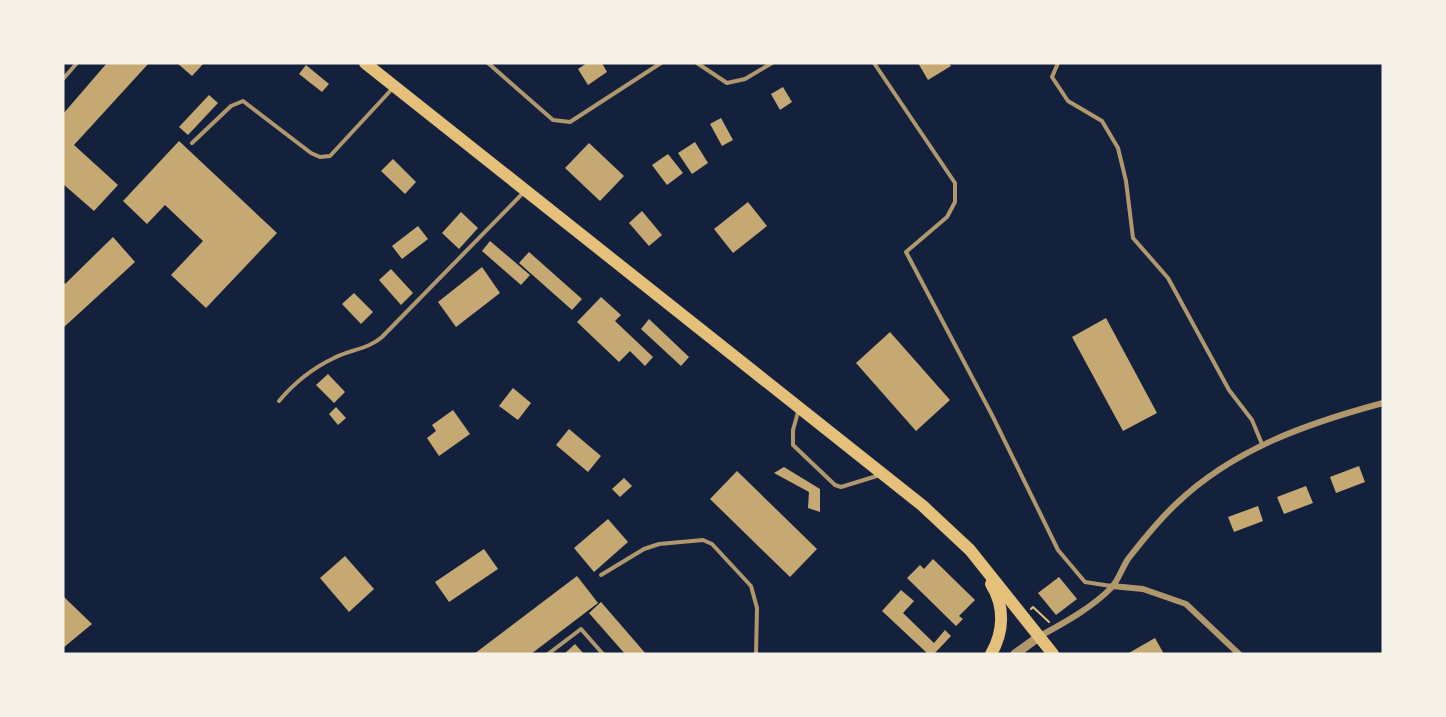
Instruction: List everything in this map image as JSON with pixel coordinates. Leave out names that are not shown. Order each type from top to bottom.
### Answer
[{"type":"highway","points":[[365,63],[885,473],[970,550],[1053,654]]},
{"type":"highway","points":[[970,550],[998,595],[1002,614],[1000,639],[991,654]]},
{"type":"street","points":[[1015,654],[1040,636],[1063,624],[1112,586],[1128,560],[1174,505],[1200,483],[1262,444],[1329,417],[1383,403]]},
{"type":"street","points":[[1112,586],[1143,589],[1186,604],[1239,654]]},
{"type":"lane","points":[[63,79],[77,63]]},
{"type":"lane","points":[[488,63],[553,120],[570,122],[662,63]]},
{"type":"lane","points":[[697,63],[717,79],[736,83],[772,63]]},
{"type":"lane","points":[[874,63],[955,183],[955,202],[947,217],[906,252],[992,415],[1058,550],[1085,582],[1112,586]]},
{"type":"lane","points":[[1058,63],[1052,77],[1068,101],[1102,121],[1118,148],[1133,238],[1168,278],[1229,390],[1252,420],[1262,444]]},
{"type":"lane","points":[[192,143],[231,106],[243,102],[311,153],[320,157],[330,156],[394,86]]},
{"type":"lane","points":[[279,401],[293,384],[335,357],[370,347],[382,338],[526,189]]},
{"type":"lane","points":[[800,405],[793,430],[793,445],[835,485],[846,485],[885,473]]},
{"type":"lane","points":[[601,575],[644,549],[659,544],[703,540],[712,544],[751,586],[757,608],[756,654]]},
{"type":"lane","points":[[548,654],[581,629],[603,654]]},
{"type":"building","points":[[107,63],[149,63],[74,145],[118,185],[94,211],[63,184],[63,114]]},
{"type":"building","points":[[177,63],[204,63],[192,76]]},
{"type":"building","points":[[587,63],[602,63],[607,72],[588,85],[578,69]]},
{"type":"building","points":[[918,63],[949,63],[951,66],[928,80]]},
{"type":"building","points":[[306,65],[329,84],[322,92],[299,74]]},
{"type":"building","points":[[783,87],[792,102],[780,110],[771,94]]},
{"type":"building","points":[[209,95],[218,103],[188,135],[179,127]]},
{"type":"building","points":[[721,118],[733,140],[722,146],[710,124]]},
{"type":"building","points":[[179,141],[277,233],[206,308],[171,275],[203,241],[165,205],[147,224],[123,201]]},
{"type":"building","points":[[695,142],[708,163],[692,174],[678,153]]},
{"type":"building","points":[[589,143],[624,176],[600,201],[565,168]]},
{"type":"building","points":[[668,154],[683,173],[667,185],[652,165]]},
{"type":"building","points":[[393,159],[416,182],[405,194],[381,171]]},
{"type":"building","points":[[748,202],[767,226],[733,253],[714,229]]},
{"type":"building","points":[[642,211],[662,235],[649,246],[629,223]]},
{"type":"building","points":[[461,212],[478,228],[459,249],[442,233]]},
{"type":"building","points":[[418,226],[428,239],[402,259],[392,246]]},
{"type":"building","points":[[113,237],[135,262],[63,328],[63,282],[65,284]]},
{"type":"building","points":[[490,241],[530,275],[521,285],[482,251]]},
{"type":"building","points":[[529,252],[582,299],[572,310],[519,263]]},
{"type":"building","points":[[482,267],[500,293],[456,327],[438,302]]},
{"type":"building","points":[[391,269],[413,293],[401,305],[379,280]]},
{"type":"building","points":[[354,293],[373,312],[361,324],[342,304]]},
{"type":"building","points":[[601,297],[621,315],[615,321],[653,357],[645,366],[630,351],[619,362],[577,322]]},
{"type":"building","points":[[1106,318],[1157,413],[1123,431],[1072,337]]},
{"type":"building","points":[[649,319],[689,357],[681,366],[641,329]]},
{"type":"building","points":[[890,332],[950,400],[916,431],[856,363]]},
{"type":"building","points":[[328,374],[345,392],[334,403],[316,385]]},
{"type":"building","points":[[513,388],[531,403],[518,420],[499,406]]},
{"type":"building","points":[[336,407],[346,418],[338,425],[329,414]]},
{"type":"building","points":[[453,410],[470,434],[439,456],[427,438],[436,431],[432,425]]},
{"type":"building","points":[[569,429],[601,456],[588,472],[556,445]]},
{"type":"building","points":[[1359,466],[1365,482],[1336,493],[1330,477]]},
{"type":"building","points":[[784,467],[820,489],[820,512],[808,508],[809,492],[774,473]]},
{"type":"building","points":[[737,471],[817,549],[790,577],[710,499]]},
{"type":"building","points":[[624,478],[632,486],[620,497],[612,489]]},
{"type":"building","points":[[1306,486],[1313,503],[1284,514],[1277,497]]},
{"type":"building","points":[[1258,506],[1263,521],[1234,532],[1228,517]]},
{"type":"building","points":[[608,519],[628,542],[594,572],[574,548]]},
{"type":"building","points":[[484,549],[498,569],[449,602],[435,582]]},
{"type":"building","points":[[345,556],[374,589],[349,612],[320,578]]},
{"type":"building","points":[[933,559],[975,600],[959,616],[963,619],[956,626],[907,578],[920,565],[924,569]]},
{"type":"building","points":[[577,576],[598,603],[531,654],[474,654]]},
{"type":"building","points":[[1059,577],[1077,599],[1056,615],[1038,593]]},
{"type":"building","points":[[901,590],[914,601],[903,613],[934,643],[945,630],[951,636],[934,654],[928,654],[882,611]]},
{"type":"building","points":[[63,596],[92,624],[63,648]]},
{"type":"building","points":[[601,602],[646,654],[625,654],[589,613]]},
{"type":"building","points":[[1155,638],[1164,654],[1127,654]]},
{"type":"building","points":[[575,644],[584,654],[564,654]]}]
